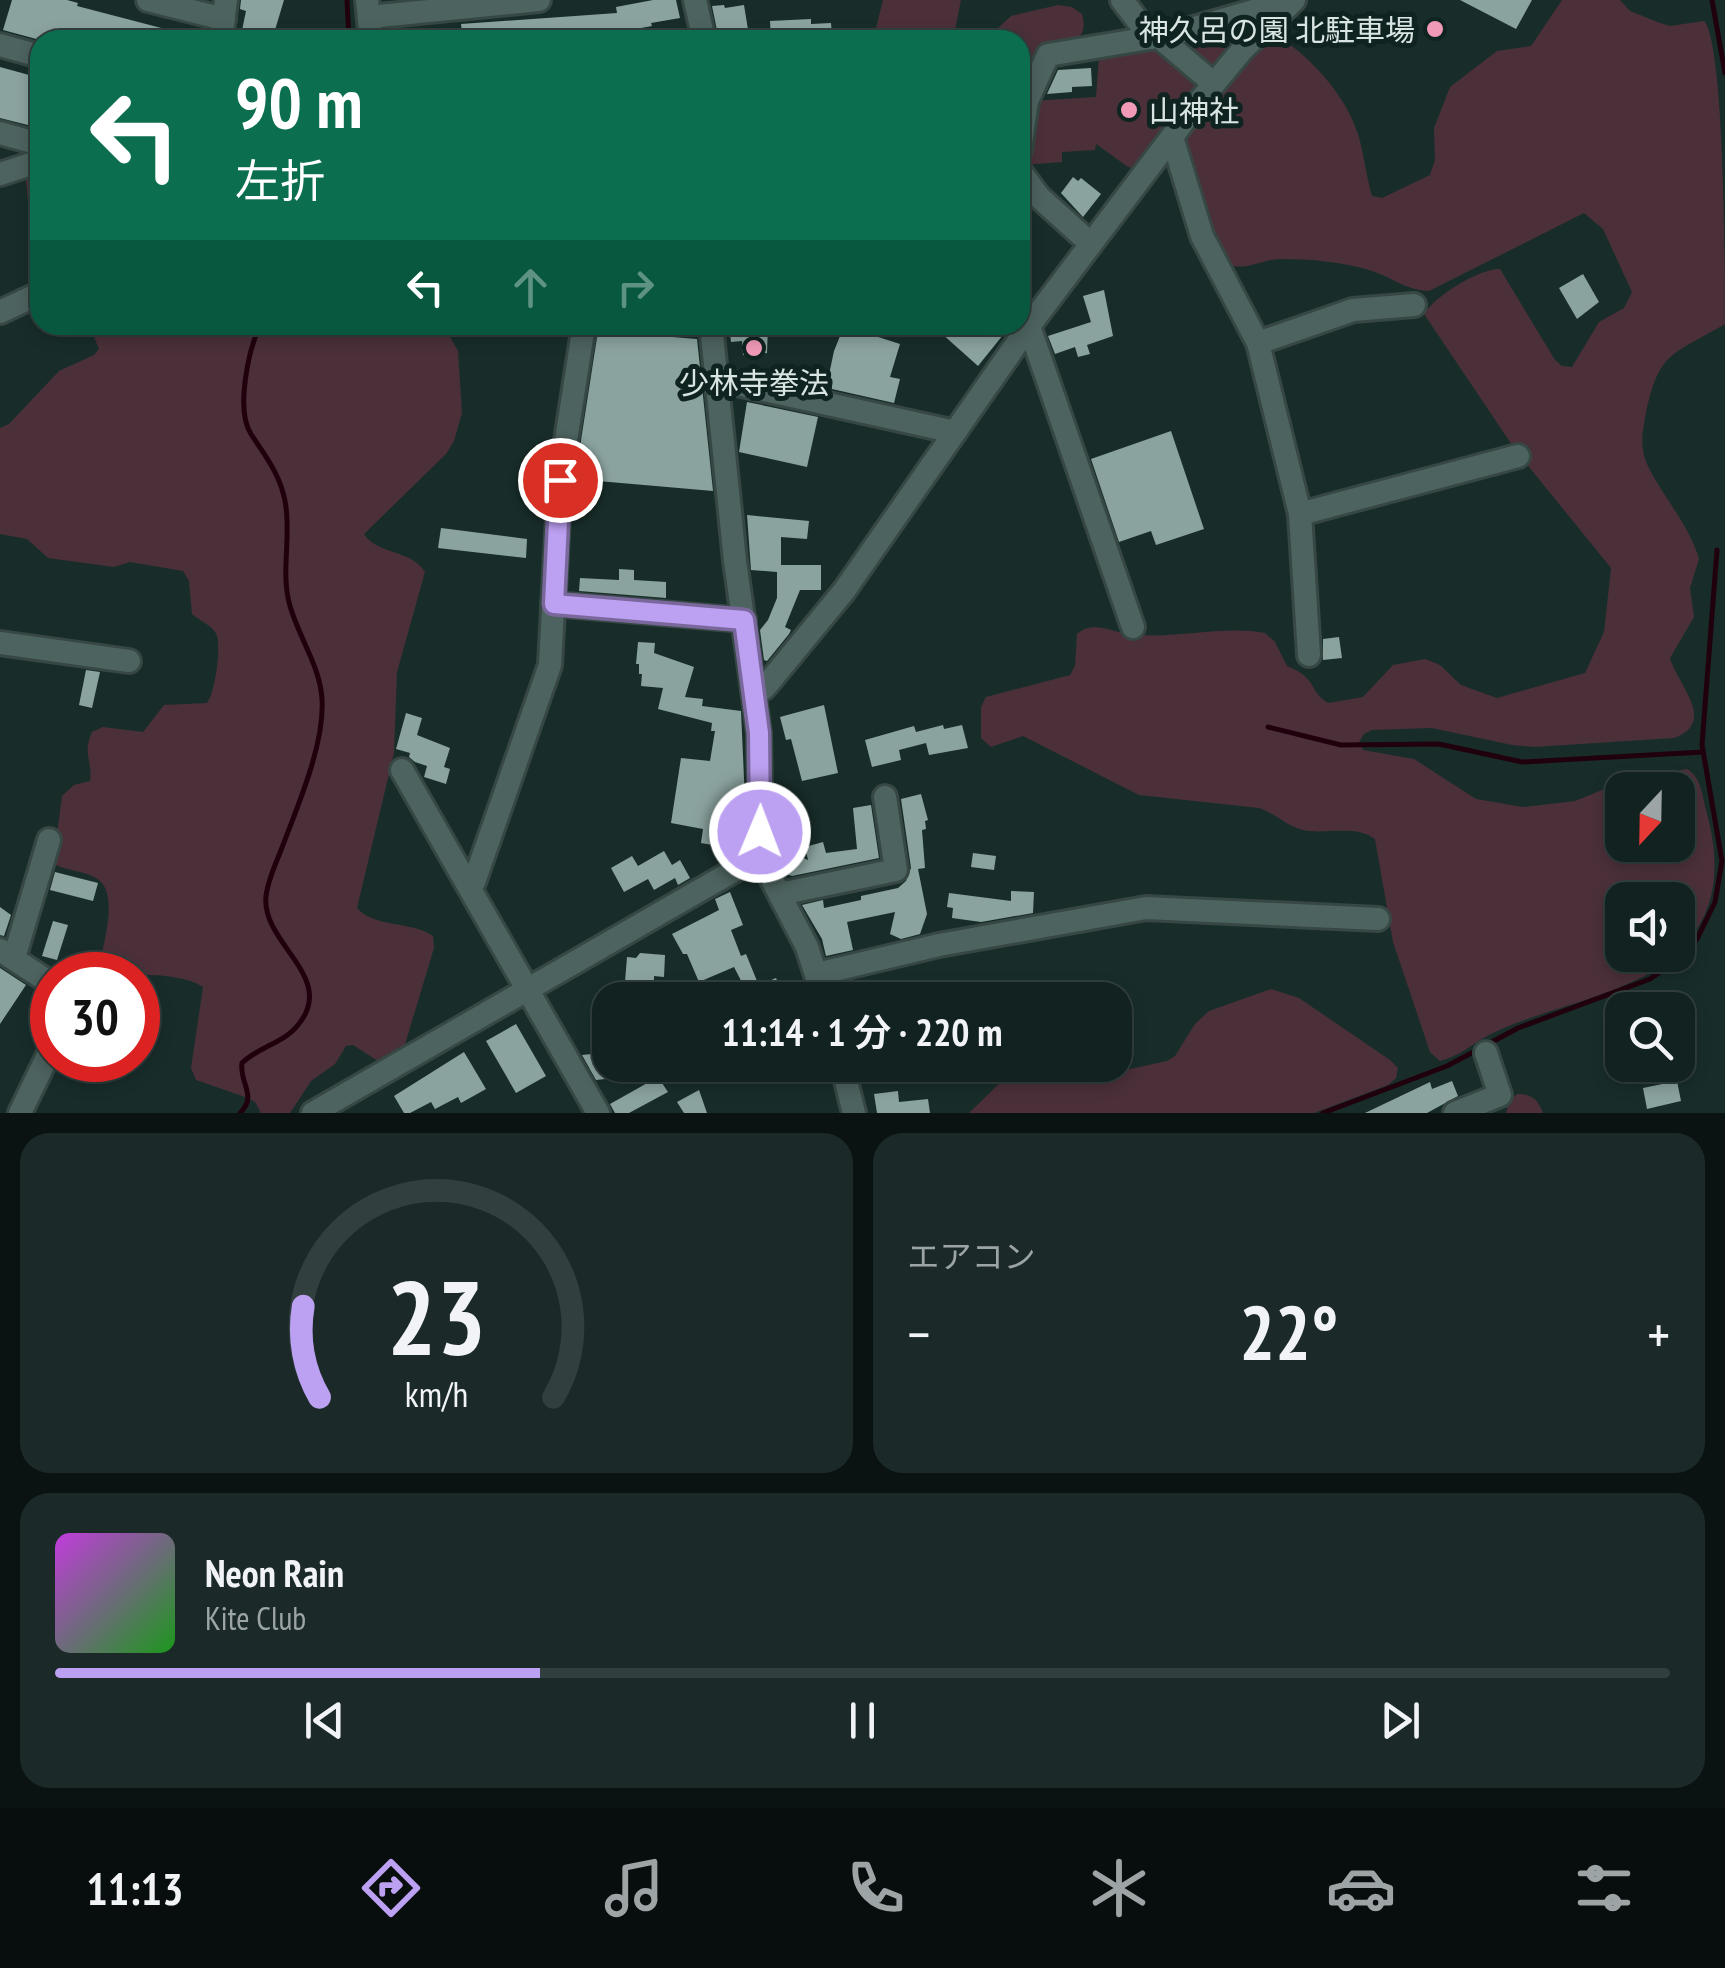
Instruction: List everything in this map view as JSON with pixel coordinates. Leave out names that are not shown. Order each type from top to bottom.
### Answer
[{"type":"street","points":[[148,0],[224,20]]},
{"type":"street","points":[[369,19],[539,0]]},
{"type":"street","points":[[695,0],[702,30]]},
{"type":"street","points":[[1122,0],[1155,37],[1213,83]]},
{"type":"street","points":[[1030,95],[1048,56],[1155,37],[1291,3]]},
{"type":"street","points":[[1030,325],[1213,83],[1291,3]]},
{"type":"street","points":[[0,45],[30,53]]},
{"type":"street","points":[[0,133],[30,141]]},
{"type":"street","points":[[1172,137],[1206,246],[1258,343],[1300,514],[1309,655]]},
{"type":"street","points":[[0,174],[30,164]]},
{"type":"street","points":[[1030,185],[1091,244]]},
{"type":"street","points":[[0,312],[30,297]]},
{"type":"street","points":[[1258,343],[1353,310],[1414,305]]},
{"type":"street","points":[[1030,329],[1133,627]]},
{"type":"street","points":[[468,885],[474,882],[550,665],[560,480],[582,335]]},
{"type":"street","points":[[712,335],[760,752],[762,854],[820,982]]},
{"type":"street","points":[[753,689],[764,688],[824,618],[1023,335]]},
{"type":"street","points":[[719,380],[955,432]]},
{"type":"street","points":[[1300,514],[1518,456]]},
{"type":"street","points":[[554,604],[744,620]]},
{"type":"street","points":[[0,643],[129,660]]},
{"type":"street","points":[[402,770],[598,1113]]},
{"type":"street","points":[[780,894],[896,870],[885,797]]},
{"type":"street","points":[[5,954],[17,948],[49,840]]},
{"type":"street","points":[[313,1113],[762,854]]},
{"type":"street","points":[[818,974],[939,945],[1146,908],[1378,919]]},
{"type":"street","points":[[5,954],[30,970]]},
{"type":"street","points":[[1454,1113],[1500,1095],[1486,1052]]},
{"type":"street","points":[[20,1113],[35,1082]]},
{"type":"street","points":[[845,1082],[851,1112]]},
{"type":"shaded area","points":[[883,0],[961,0],[955,30],[876,30]]},
{"type":"shaded area","points":[[1562,0],[1620,0],[1630,11],[1670,26],[1704,21],[1711,38],[1720,114],[1725,324],[1669,358],[1650,396],[1642,441],[1647,464],[1689,534],[1699,559],[1690,588],[1694,617],[1670,658],[1691,702],[1693,722],[1687,731],[1674,738],[1534,747],[1432,728],[1372,730],[1359,742],[1363,750],[1414,759],[1476,799],[1523,807],[1575,801],[1605,789],[1605,862],[1695,862],[1695,777],[1711,830],[1715,868],[1709,904],[1695,932],[1695,882],[1605,882],[1605,972],[1650,972],[1610,991],[1512,1025],[1440,1061],[1430,1052],[1393,942],[1375,839],[1359,832],[1303,830],[1259,808],[1139,795],[1023,736],[991,747],[981,738],[981,707],[986,697],[1070,675],[1075,666],[1077,634],[1096,627],[1146,635],[1265,633],[1275,642],[1287,666],[1309,680],[1328,703],[1363,697],[1393,665],[1425,659],[1440,665],[1461,685],[1497,698],[1585,673],[1604,632],[1611,568],[1516,451],[1424,314],[1459,284],[1500,269],[1555,360],[1572,367],[1599,322],[1624,308],[1632,292],[1603,229],[1584,213],[1429,291],[1413,289],[1369,270],[1326,262],[1282,259],[1239,267],[1216,254],[1186,157],[1188,135],[1207,105],[1270,36],[1279,37],[1315,67],[1345,106],[1358,134],[1372,196],[1382,198],[1430,175],[1435,160],[1434,128],[1450,87],[1497,51],[1531,46]]},
{"type":"shaded area","points":[[1058,5],[1072,7],[1082,14],[1082,32],[1030,97],[1030,30],[996,30],[1011,16]]},
{"type":"shaded area","points":[[1249,24],[1249,29],[1211,71],[1174,40]]},
{"type":"shaded area","points":[[1151,43],[1196,77],[1194,94],[1136,168],[1128,167],[1096,144],[1095,150],[1062,152],[1062,162],[1030,165],[1032,101],[1096,97],[1099,57]]},
{"type":"shaded area","points":[[30,174],[30,222],[26,181]]},
{"type":"shaded area","points":[[93,335],[444,335],[458,351],[462,413],[454,441],[446,454],[364,534],[377,546],[411,559],[425,572],[397,672],[394,753],[357,908],[373,919],[424,931],[433,936],[434,948],[403,1051],[381,1063],[353,1045],[346,1046],[335,1064],[311,1081],[290,1113],[261,1113],[248,1098],[196,1080],[191,1068],[203,987],[160,976],[160,952],[102,952],[109,911],[105,888],[94,877],[53,864],[62,796],[74,785],[90,781],[88,746],[92,732],[103,727],[143,732],[164,705],[207,703],[215,681],[218,651],[215,632],[192,614],[189,581],[183,571],[130,562],[114,567],[48,558],[27,539],[0,534],[0,428],[9,424],[59,371],[99,349]]},
{"type":"shaded area","points":[[1271,989],[1299,998],[1390,1060],[1398,1068],[1396,1078],[1388,1085],[1314,1113],[969,1113],[1001,1082],[1132,1082],[1132,1069],[1175,1056],[1195,1024],[1209,1011]]},
{"type":"shaded area","points":[[1517,1094],[1533,1098],[1543,1113],[1506,1113]]},
{"type":"building","points":[[12,0],[67,0],[169,30],[30,30],[30,37],[3,30]]},
{"type":"building","points":[[241,0],[284,0],[275,30],[242,30],[246,11],[240,9]]},
{"type":"building","points":[[676,0],[680,18],[630,30],[462,30],[461,24],[617,13],[616,7]]},
{"type":"building","points":[[1460,0],[1532,0],[1516,29]]},
{"type":"building","points":[[744,5],[748,30],[717,30],[712,6]]},
{"type":"building","points":[[811,19],[811,24],[831,23],[832,30],[770,30],[770,21]]},
{"type":"building","points":[[0,67],[30,75],[30,126],[0,118]]},
{"type":"building","points":[[1091,68],[1092,86],[1047,94],[1058,70]]},
{"type":"building","points":[[1073,177],[1078,181],[1081,178],[1101,194],[1083,217],[1061,193]]},
{"type":"building","points":[[1583,274],[1599,302],[1577,319],[1559,288]]},
{"type":"building","points":[[1104,290],[1113,336],[1087,345],[1090,354],[1078,357],[1075,347],[1055,354],[1048,336],[1091,322],[1083,296]]},
{"type":"building","points":[[597,335],[697,339],[713,491],[575,479]]},
{"type":"building","points":[[730,335],[768,335],[767,353],[743,355],[742,341],[731,342]]},
{"type":"building","points":[[840,335],[872,335],[900,344],[890,377],[900,379],[894,403],[832,389],[827,384]]},
{"type":"building","points":[[943,335],[1003,335],[978,366]]},
{"type":"building","points":[[747,402],[818,417],[807,467],[739,452]]},
{"type":"building","points":[[1171,431],[1204,529],[1156,545],[1151,531],[1119,542],[1091,459]]},
{"type":"building","points":[[539,454],[549,455],[545,478],[537,477]]},
{"type":"building","points":[[747,515],[809,521],[807,539],[781,537],[781,565],[821,565],[821,590],[800,590],[785,627],[791,630],[767,661],[760,630],[777,598],[777,572],[751,570]]},
{"type":"building","points":[[441,528],[527,539],[526,558],[438,548]]},
{"type":"building","points":[[619,569],[634,570],[634,580],[666,582],[666,598],[579,591],[580,578],[619,580]]},
{"type":"building","points":[[1339,637],[1342,658],[1323,660],[1323,639]]},
{"type":"building","points":[[638,642],[655,643],[654,653],[694,667],[685,697],[703,699],[702,706],[741,711],[746,823],[740,850],[701,843],[703,829],[671,823],[681,758],[710,761],[715,731],[711,731],[712,723],[658,709],[663,688],[641,686],[642,674],[636,664]]},
{"type":"building","points":[[86,670],[100,672],[92,708],[79,705]]},
{"type":"building","points":[[824,705],[838,773],[802,781],[791,739],[786,740],[780,717]]},
{"type":"building","points":[[406,713],[422,718],[417,735],[450,748],[444,767],[450,769],[446,784],[424,777],[427,766],[415,762],[410,753],[396,749]]},
{"type":"building","points":[[943,725],[944,729],[962,725],[968,748],[929,755],[926,743],[899,750],[901,760],[872,767],[865,740],[914,726],[916,732]]},
{"type":"building","points":[[921,794],[928,820],[922,830],[925,868],[918,869],[927,914],[920,934],[901,939],[890,934],[895,912],[847,922],[853,950],[826,956],[822,939],[802,905],[823,900],[824,908],[861,900],[861,896],[898,888],[906,881],[911,868],[901,799]]},
{"type":"building","points":[[871,805],[879,858],[786,874],[779,856],[789,852],[808,860],[805,847],[823,842],[826,853],[857,849],[853,808]]},
{"type":"building","points":[[664,851],[672,865],[680,860],[690,878],[678,885],[675,878],[654,890],[648,879],[624,892],[611,868],[632,856],[638,866]]},
{"type":"building","points":[[973,853],[996,856],[994,870],[971,867]]},
{"type":"building","points":[[55,872],[98,883],[93,901],[50,890]]},
{"type":"building","points":[[1011,891],[1034,892],[1033,913],[981,922],[952,918],[953,908],[947,907],[949,893],[1011,901]]},
{"type":"building","points":[[730,892],[743,925],[731,930],[741,956],[746,954],[757,981],[761,982],[742,982],[734,967],[699,982],[687,954],[683,954],[672,934],[719,910],[715,899]]},
{"type":"building","points":[[0,907],[11,915],[4,936],[0,935]]},
{"type":"building","points":[[53,921],[68,925],[60,952],[43,952]]},
{"type":"building","points":[[640,953],[665,955],[664,977],[654,976],[654,982],[625,982],[627,957],[636,958]]},
{"type":"building","points":[[0,968],[26,985],[0,1024]]},
{"type":"building","points":[[516,1024],[546,1076],[516,1093],[486,1041]]},
{"type":"building","points":[[464,1052],[486,1089],[461,1103],[458,1097],[435,1109],[431,1102],[404,1113],[394,1096]]},
{"type":"building","points":[[592,1054],[592,1073],[582,1055]]},
{"type":"building","points":[[1452,1081],[1458,1096],[1427,1113],[1365,1113],[1430,1082],[1432,1089]]},
{"type":"building","points":[[649,1082],[661,1082],[668,1092],[629,1113],[615,1113],[610,1104]]},
{"type":"building","points":[[1677,1082],[1681,1101],[1647,1109],[1643,1088]]},
{"type":"building","points":[[699,1090],[707,1113],[684,1113],[677,1102]]},
{"type":"building","points":[[898,1091],[899,1102],[928,1099],[930,1113],[877,1113],[874,1094]]},
{"type":"waterway","points":[[347,0],[348,30]]},
{"type":"waterway","points":[[1712,0],[1725,73]]},
{"type":"waterway","points":[[240,1113],[248,1095],[242,1063],[292,1031],[308,1008],[309,991],[304,976],[275,930],[266,896],[309,774],[322,716],[317,675],[287,593],[287,514],[283,491],[246,423],[244,395],[257,335]]},
{"type":"waterway","points":[[1323,1113],[1447,1066],[1518,1028],[1650,979],[1684,955],[1697,939],[1715,902],[1722,861],[1702,745],[1717,550]]},
{"type":"waterway","points":[[1268,727],[1341,745],[1439,744],[1522,762],[1703,752]]},
{"type":"place","name":"神久呂の園 北駐車場","points":[[1435,29]]},
{"type":"place","name":"山神社","points":[[1129,110]]},
{"type":"place","name":"少林寺拳法","points":[[754,348]]},
{"type":"route","points":[[560,480],[554,604],[744,620],[759,733],[760,832]]}]
